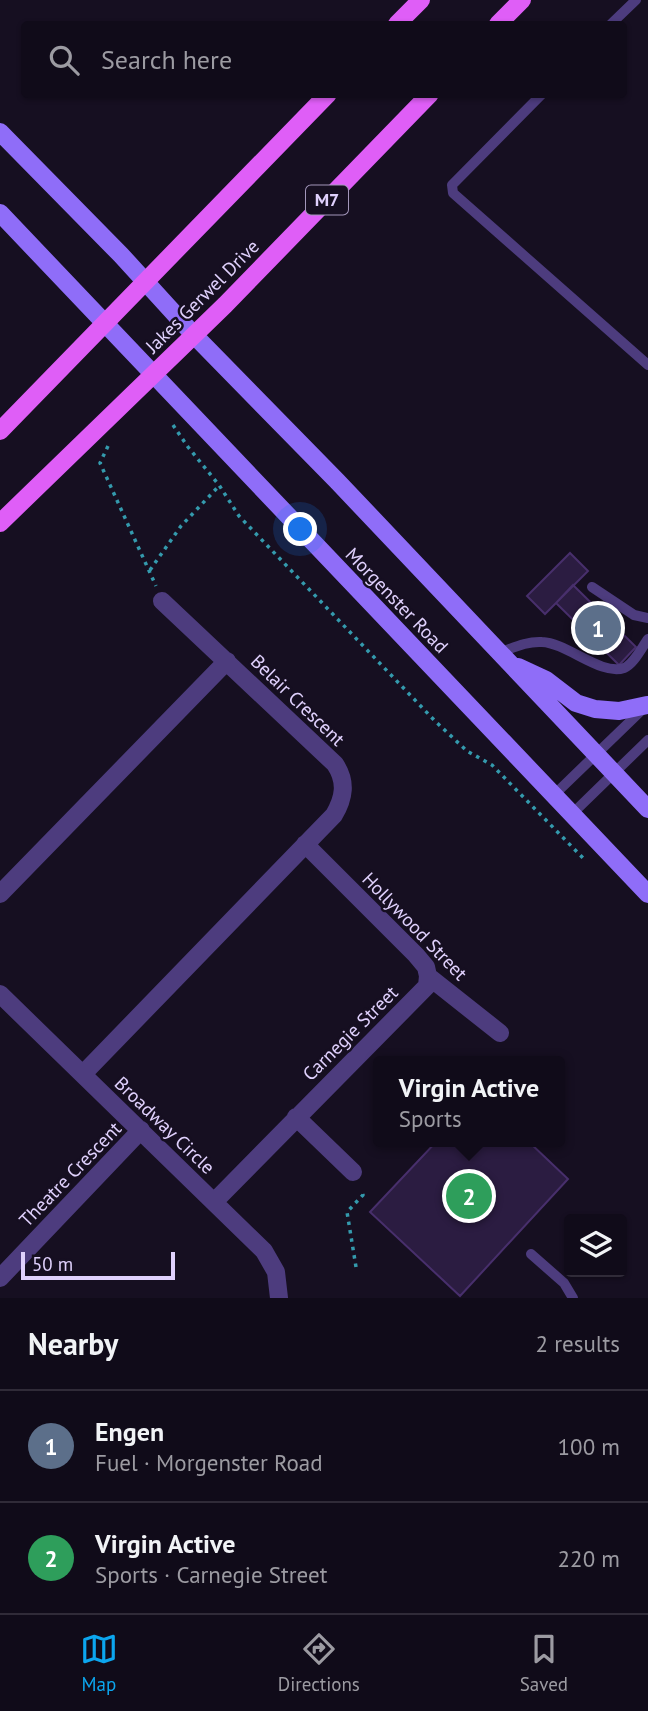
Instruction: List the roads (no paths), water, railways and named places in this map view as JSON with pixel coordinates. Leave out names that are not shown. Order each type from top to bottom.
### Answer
[{"type":"main road","points":[[400,21],[421,0]]},
{"type":"main road","points":[[501,21],[522,0]]},
{"type":"main road","points":[[0,431],[324,98]]},
{"type":"main road","name":"Jakes Gerwel Drive","points":[[0,523],[154,373],[426,98]]},
{"type":"main road","name":"Morgenster Road","points":[[0,132],[337,481],[648,809]]},
{"type":"main road","name":"Morgenster Road","points":[[0,213],[648,894]]},
{"type":"main road","points":[[504,658],[546,680],[576,703],[594,709],[619,711],[647,704]]},
{"type":"street","points":[[162,601],[228,661]]},
{"type":"street","name":"Belair Crescent","points":[[0,894],[228,661],[339,770],[344,786],[338,807],[83,1074]]},
{"type":"street","name":"Hollywood Street","points":[[305,844],[416,955],[426,967],[428,976],[500,1033]]},
{"type":"street","name":"Carnegie Street","points":[[214,1202],[427,986],[428,976]]},
{"type":"street","name":"Broadway Circle","points":[[0,994],[270,1258],[278,1280],[279,1298]]},
{"type":"street","points":[[296,1117],[353,1172]]},
{"type":"street","name":"Theatre Crescent","points":[[0,1278],[141,1130]]},
{"type":"lane","points":[[614,21],[636,0]]},
{"type":"lane","points":[[538,98],[452,185],[452,191],[648,365]]},
{"type":"lane","points":[[592,587],[634,615],[648,618]]},
{"type":"lane","points":[[504,658],[523,644],[548,643],[556,644],[607,668],[619,669],[629,665],[648,639]]},
{"type":"lane","points":[[554,795],[647,704]]},
{"type":"lane","points":[[572,814],[648,740]]},
{"type":"lane","points":[[531,1254],[564,1283],[573,1298]]},
{"type":"place","name":"Engen","points":[[598,628]]},
{"type":"place","name":"Virgin Active","points":[[469,1196]]}]
